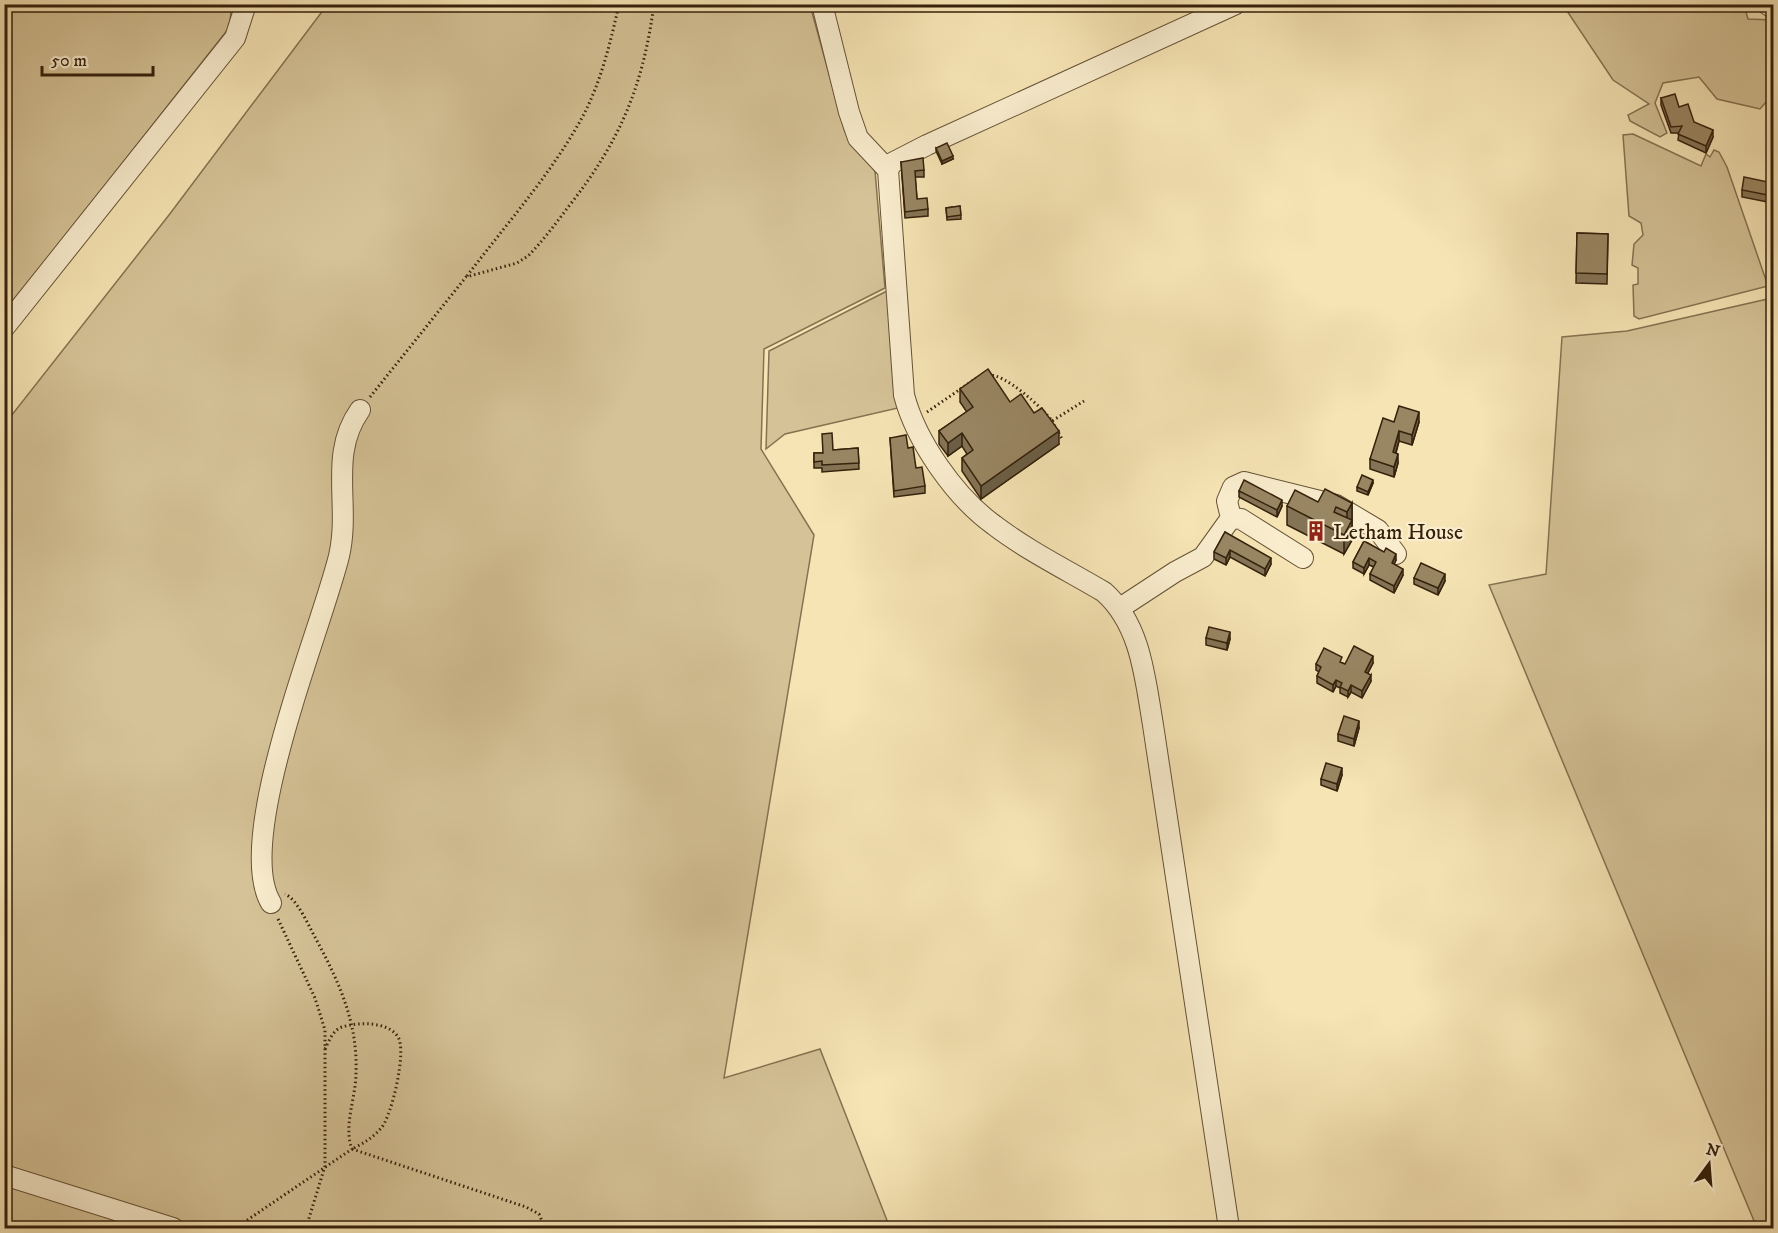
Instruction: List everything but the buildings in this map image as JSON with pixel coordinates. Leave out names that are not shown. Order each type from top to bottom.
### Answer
[{"type":"street","points":[[4,328],[235,38],[246,4]]},
{"type":"street","points":[[822,4],[849,112],[858,138],[888,171],[904,395],[912,420],[935,461],[992,524],[1104,592],[1120,608],[1128,621],[1142,665],[1153,724],[1229,1228]]},
{"type":"street","points":[[888,171],[897,159],[1236,4]]},
{"type":"street","points":[[1767,4],[1773,9]]},
{"type":"street","points":[[268,898],[262,843],[273,777],[289,715],[339,555],[345,506],[344,440],[348,427],[360,410]]},
{"type":"street","points":[[1120,608],[1175,572],[1203,557],[1231,518],[1227,501],[1233,487],[1244,482],[1273,487],[1304,499],[1336,505],[1378,530],[1396,554]]},
{"type":"street","points":[[1231,518],[1241,519],[1303,558]]},
{"type":"street","points":[[4,1175],[173,1228]]},
{"type":"path","points":[[360,410],[466,277],[550,166],[585,112],[612,38],[619,4]]},
{"type":"path","points":[[466,277],[517,263],[528,256],[601,163],[622,126],[637,90],[654,4]]},
{"type":"path","points":[[912,420],[939,406],[972,379],[992,374],[1000,376],[1044,409],[1062,438]]},
{"type":"path","points":[[1052,421],[1084,401]]},
{"type":"path","points":[[306,1228],[325,1166],[325,1030],[321,1015],[268,898],[277,891],[288,895],[305,919],[335,975],[352,1027],[357,1072],[347,1136],[352,1149]]},
{"type":"path","points":[[231,1228],[240,1225],[325,1166],[370,1140],[383,1126],[391,1110],[401,1052],[399,1038],[390,1028],[380,1024],[340,1027],[331,1036],[324,1052]]},
{"type":"path","points":[[352,1149],[526,1207],[538,1214],[545,1228]]},
{"type":"shaded area","points":[[5,5],[232,5],[229,28],[5,312]]},
{"type":"shaded area","points":[[327,5],[810,5],[845,132],[875,171],[885,288],[764,349],[761,449],[814,535],[724,1078],[820,1049],[890,1228],[5,1228],[4,425],[169,215]]},
{"type":"shaded area","points":[[1563,5],[1744,5],[1748,19],[1773,20],[1770,56],[1773,94],[1760,109],[1717,99],[1699,77],[1663,83],[1655,103],[1667,133],[1660,137],[1630,121],[1628,115],[1649,104],[1613,80]]},
{"type":"shaded area","points":[[1633,134],[1701,166],[1706,154],[1710,157],[1714,150],[1719,152],[1727,167],[1768,286],[1639,319],[1634,316],[1633,285],[1638,284],[1638,268],[1632,265],[1634,244],[1643,235],[1641,223],[1629,216],[1623,135]]},
{"type":"shaded area","points":[[887,291],[898,408],[785,434],[766,449],[769,351]]},
{"type":"shaded area","points":[[1772,298],[1774,1228],[1757,1228],[1489,585],[1546,574],[1562,337],[1627,331]]},
{"type":"place","name":"Letham House","points":[[1316,531]]}]
